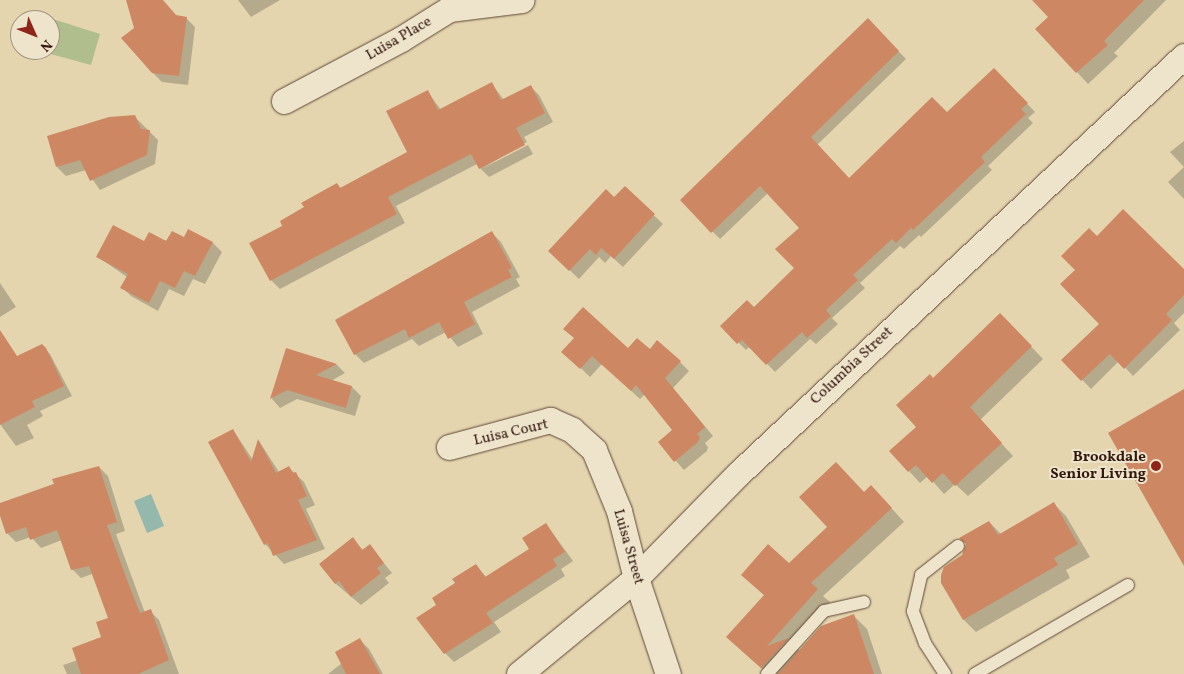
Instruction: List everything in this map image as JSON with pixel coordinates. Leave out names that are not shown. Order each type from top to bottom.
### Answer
[{"type":"street","name":"Luisa Place","points":[[284,101],[401,39],[449,9],[521,0]]},
{"type":"street","name":"Columbia Street","points":[[519,674],[636,578],[739,473],[1184,56]]},
{"type":"street","name":"Luisa Court","points":[[449,447],[550,420],[572,430]]},
{"type":"street","name":"Luisa Street","points":[[572,430],[594,450],[603,470],[619,511],[636,578],[668,674]]},
{"type":"lane","points":[[944,674],[925,643],[913,610],[921,575],[958,546]]},
{"type":"lane","points":[[975,674],[1128,585]]},
{"type":"lane","points":[[767,674],[824,611],[864,602]]},
{"type":"green space","points":[[60,21],[100,34],[91,65],[60,57]]},
{"type":"water","points":[[151,494],[164,526],[147,533],[134,501]]},
{"type":"building","points":[[126,0],[163,0],[176,15],[187,17],[179,76],[152,73],[121,38],[134,28]]},
{"type":"building","points":[[1032,0],[1144,0],[1104,41],[1108,45],[1076,73],[1035,29],[1048,17]]},
{"type":"building","points":[[868,18],[899,51],[811,137],[849,178],[932,97],[947,112],[994,68],[1028,103],[1021,109],[1026,114],[981,157],[985,162],[913,230],[911,228],[896,243],[892,239],[853,275],[858,280],[826,310],[831,316],[807,338],[802,332],[766,365],[742,340],[737,344],[720,326],[747,300],[754,307],[794,268],[775,249],[799,228],[760,186],[711,233],[680,200]]},
{"type":"building","points":[[492,82],[501,100],[531,85],[545,113],[516,128],[525,145],[479,169],[471,154],[388,197],[397,214],[270,281],[249,243],[282,226],[280,221],[304,207],[301,203],[337,183],[340,188],[407,152],[386,111],[428,90],[438,110]]},
{"type":"building","points":[[135,115],[141,129],[150,130],[147,155],[90,181],[80,160],[56,167],[47,136],[109,117]]},
{"type":"building","points":[[625,186],[655,214],[614,259],[601,248],[596,255],[590,249],[569,271],[548,251],[606,189],[614,197]]},
{"type":"building","points":[[1123,209],[1184,269],[1184,295],[1166,314],[1172,320],[1124,369],[1110,354],[1081,381],[1061,360],[1099,324],[1060,284],[1075,270],[1061,256],[1089,228],[1097,236]]},
{"type":"building","points":[[113,225],[144,241],[149,232],[166,241],[172,231],[184,237],[188,229],[213,242],[195,276],[184,271],[175,288],[160,281],[149,303],[120,288],[128,274],[96,257]]},
{"type":"building","points":[[492,231],[512,268],[508,270],[512,277],[464,302],[475,324],[448,339],[439,322],[409,338],[405,329],[354,355],[335,320]]},
{"type":"building","points":[[583,307],[628,348],[637,338],[650,349],[657,340],[681,361],[665,378],[705,427],[697,434],[700,437],[698,442],[674,462],[658,442],[672,430],[636,385],[631,391],[592,356],[580,369],[561,352],[574,338],[563,329]]},
{"type":"building","points":[[1000,313],[1032,346],[970,407],[1002,443],[955,486],[943,473],[932,483],[916,465],[908,472],[889,451],[916,427],[896,405],[930,374],[933,378]]},
{"type":"building","points":[[0,330],[17,356],[42,344],[46,348],[64,386],[32,401],[35,407],[0,425]]},
{"type":"building","points":[[286,348],[337,364],[316,375],[352,386],[346,408],[287,390],[270,399]]},
{"type":"building","name":"Brookdale Senior Living","points":[[1184,389],[1184,566],[1108,433]]},
{"type":"building","points":[[233,429],[251,462],[258,439],[276,473],[289,466],[293,473],[296,472],[307,496],[298,500],[317,540],[273,556],[268,543],[264,545],[208,442]]},
{"type":"building","points":[[836,462],[864,492],[871,485],[892,508],[811,583],[818,589],[767,646],[789,638],[761,668],[726,637],[764,595],[741,575],[768,544],[789,563],[827,527],[799,497]]},
{"type":"building","points":[[99,466],[117,522],[107,525],[140,613],[151,609],[169,660],[138,674],[81,674],[72,648],[101,637],[96,622],[108,618],[89,566],[71,570],[57,530],[30,540],[26,527],[6,534],[0,516],[0,503],[54,484],[52,479]]},
{"type":"building","points":[[1054,502],[1078,544],[1054,558],[1058,565],[963,620],[941,583],[944,567],[962,555],[966,544],[959,538],[989,521],[998,535]]},
{"type":"building","points":[[546,523],[565,552],[553,559],[557,566],[486,613],[493,623],[444,654],[416,618],[436,605],[432,598],[455,583],[452,579],[476,564],[485,577],[529,549],[522,538]]},
{"type":"building","points":[[353,537],[362,550],[370,544],[384,563],[377,568],[381,573],[351,597],[339,581],[335,584],[319,564]]},
{"type":"building","points":[[854,614],[874,674],[778,674],[821,626]]},
{"type":"building","points":[[360,638],[380,674],[346,674],[335,652]]},
{"type":"place","name":"Brookdale Senior Living","points":[[1156,466]]}]
